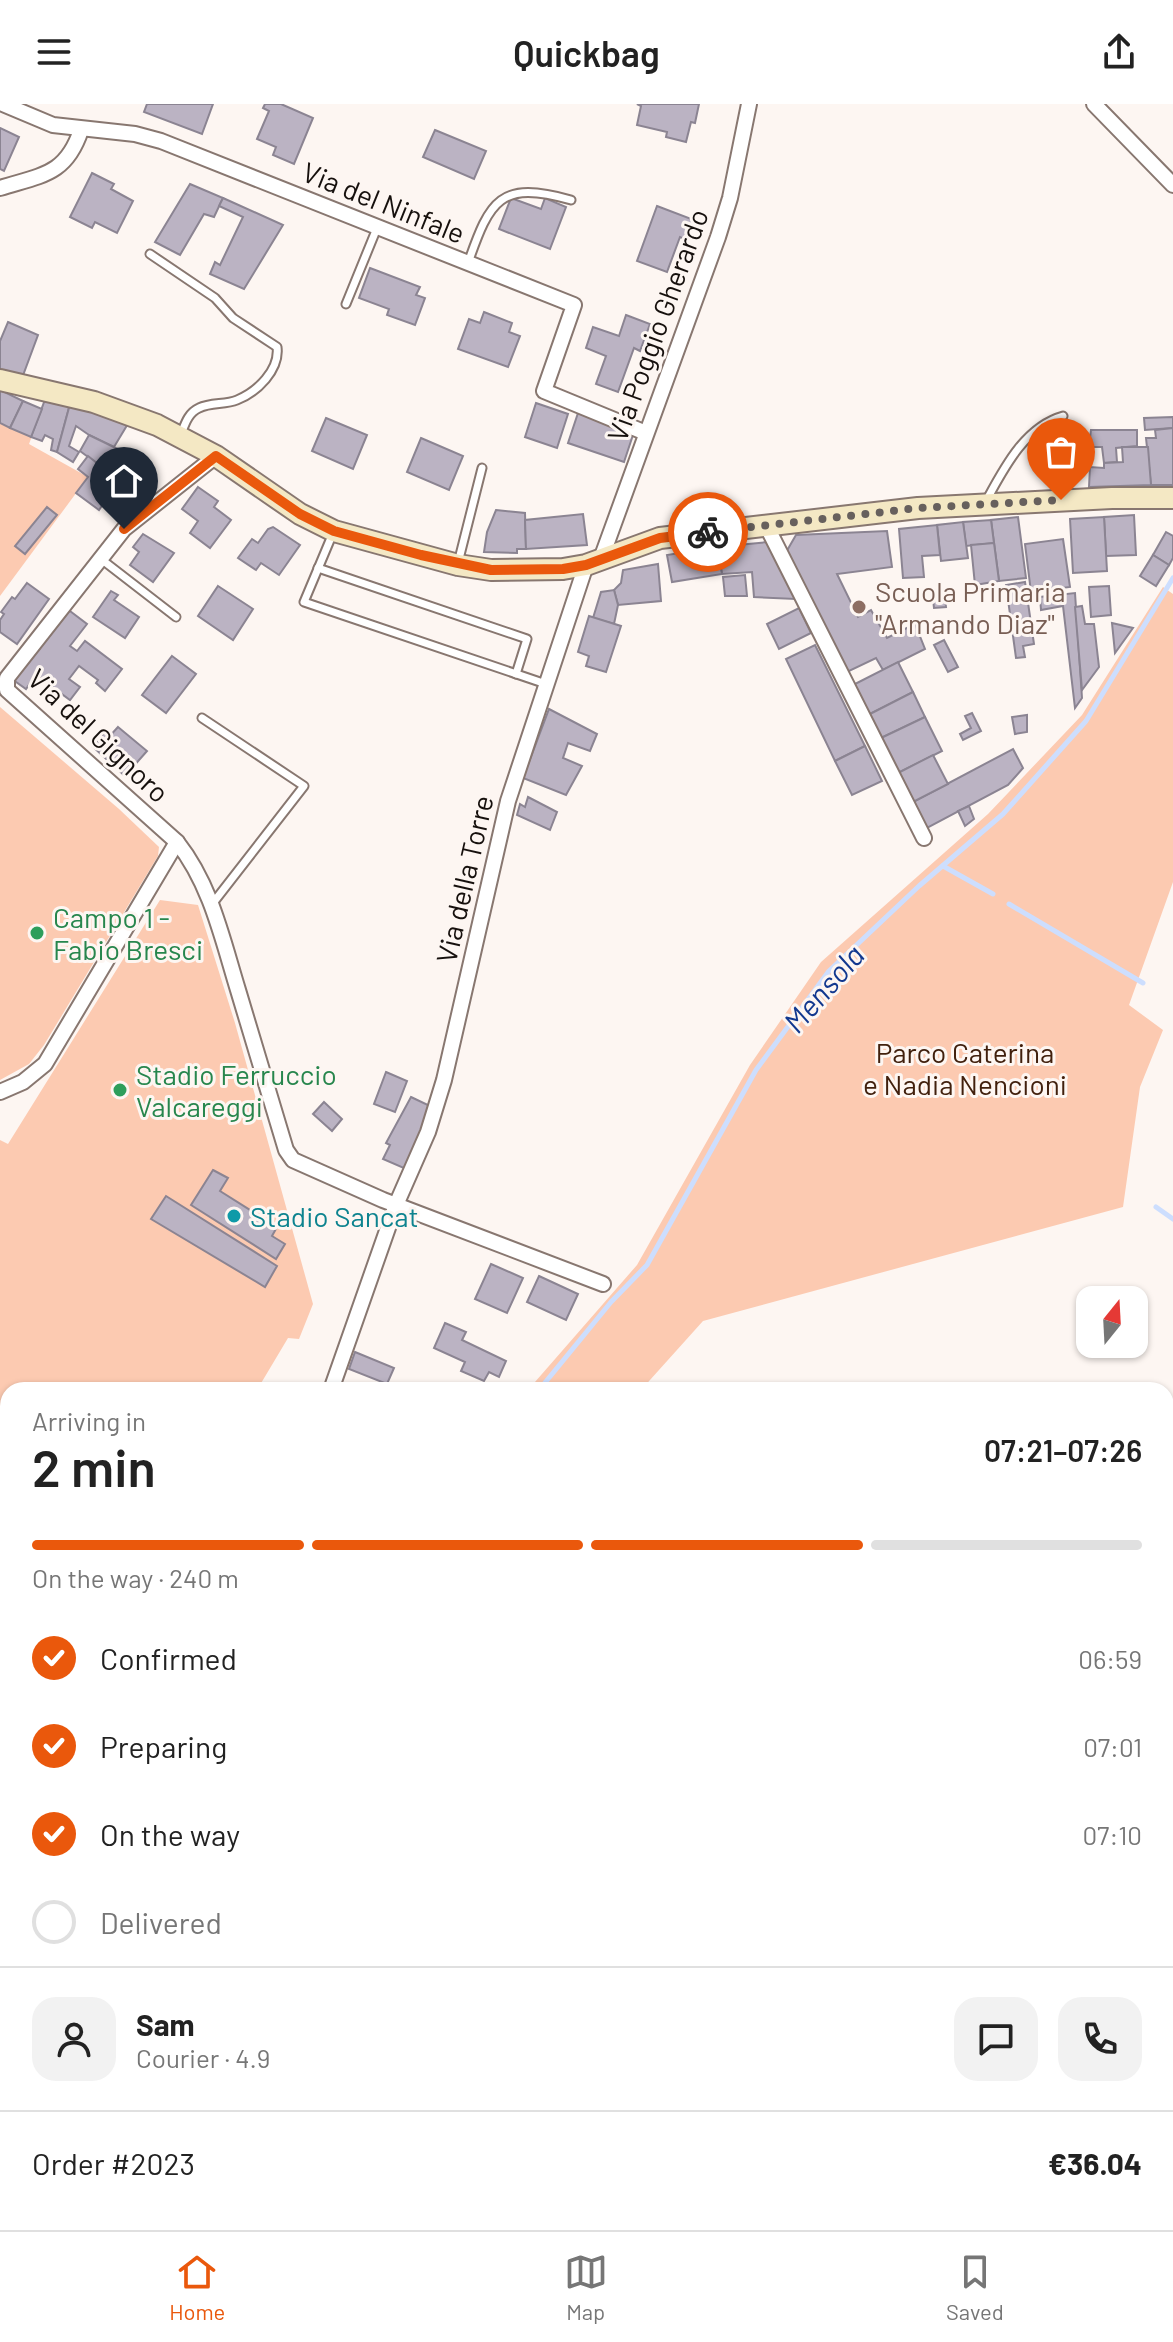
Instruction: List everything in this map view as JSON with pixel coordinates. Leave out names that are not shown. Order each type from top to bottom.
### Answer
[{"type":"street","name":"Via del Ninfale","points":[[3,104],[40,121],[81,130],[135,134],[161,141],[574,305],[544,391],[646,433]]},
{"type":"street","name":"Via Poggio Gherardo","points":[[594,562],[646,433],[718,237],[730,198],[749,104]]},
{"type":"street","points":[[1094,104],[1173,185]]},
{"type":"street","points":[[0,188],[63,165],[73,153],[81,130]]},
{"type":"street","points":[[0,380],[94,402],[134,415],[216,456],[300,514],[334,531],[458,565],[491,570],[539,570],[594,562],[660,538],[918,508],[1127,497],[1173,498]]},
{"type":"street","name":"Via del Gignoro","points":[[216,456],[124,529],[99,557],[3,686],[177,842],[196,869],[211,905],[289,1156],[302,1166],[396,1205]]},
{"type":"street","points":[[766,525],[924,838]]},
{"type":"street","name":"Via della Torre","points":[[334,1382],[396,1205],[428,1132],[444,1080],[508,801],[546,684],[594,562]]},
{"type":"street","name":"Via del Gignoro","points":[[0,1092],[23,1082],[45,1064],[177,842]]},
{"type":"street","points":[[396,1205],[603,1284]]},
{"type":"lane","points":[[468,263],[483,220],[503,198],[540,191],[571,200]]},
{"type":"lane","points":[[346,304],[377,228]]},
{"type":"lane","points":[[150,254],[215,298],[233,318],[277,347],[278,357],[273,371],[255,389],[235,401],[197,408],[189,416],[180,436]]},
{"type":"lane","points":[[984,505],[1006,464],[1032,433],[1063,416]]},
{"type":"lane","points":[[458,565],[482,468]]},
{"type":"lane","points":[[334,531],[304,602],[546,684]]},
{"type":"lane","points":[[99,557],[176,617]]},
{"type":"lane","points":[[318,568],[527,639],[516,674]]},
{"type":"lane","points":[[202,718],[304,786],[211,905]]},
{"type":"green space","points":[[0,390],[42,409],[29,444],[88,477],[0,596]]},
{"type":"green space","name":"Parco Caterina e Nadia Nencioni","points":[[1163,587],[1173,594],[1173,882],[1129,1005],[1163,1030],[1140,1087],[1123,1207],[703,1321],[648,1382],[535,1382],[637,1265],[750,1065],[821,962],[988,814],[1082,715]]},
{"type":"green space","name":"Campo 1 - Fabio Bresci","points":[[0,707],[159,847],[158,856],[44,1045],[29,1064],[0,1080]]},
{"type":"green space","points":[[160,900],[198,905],[235,1023],[313,1304],[299,1339],[288,1338],[262,1382],[0,1382],[0,1140],[8,1144]]},
{"type":"building","points":[[147,104],[213,104],[202,134],[144,112]]},
{"type":"building","points":[[265,104],[281,104],[313,118],[294,164],[273,155],[276,147],[257,139],[269,111],[263,108]]},
{"type":"building","points":[[637,104],[699,104],[686,142],[666,137],[667,132],[637,125],[641,106]]},
{"type":"building","points":[[0,128],[19,137],[4,171],[0,169]]},
{"type":"building","points":[[435,130],[486,151],[474,179],[423,157]]},
{"type":"building","points":[[92,173],[114,184],[111,189],[133,201],[117,233],[95,222],[92,228],[70,217]]},
{"type":"building","points":[[190,184],[223,198],[214,217],[204,214],[180,255],[155,242]]},
{"type":"building","points":[[223,198],[283,225],[244,289],[210,274],[215,262],[220,265],[243,217],[219,206]]},
{"type":"building","points":[[511,198],[541,209],[545,198],[566,207],[550,249],[499,229]]},
{"type":"building","points":[[657,206],[694,220],[687,240],[680,237],[667,272],[637,261]]},
{"type":"building","points":[[370,268],[420,287],[416,295],[425,298],[415,325],[387,315],[389,309],[359,298]]},
{"type":"building","points":[[484,312],[512,323],[509,332],[520,336],[508,367],[458,349],[469,319],[480,323]]},
{"type":"building","points":[[626,315],[650,324],[640,351],[634,348],[618,392],[596,384],[606,356],[586,348],[593,327],[619,336]]},
{"type":"building","points":[[8,322],[38,335],[22,378],[0,373],[0,341]]},
{"type":"building","points":[[0,390],[23,401],[10,428],[0,423]]},
{"type":"building","points":[[46,397],[70,404],[57,452],[51,450],[53,439],[45,435],[42,441],[31,437]]},
{"type":"building","points":[[23,401],[42,409],[31,437],[10,428]]},
{"type":"building","points":[[536,403],[568,414],[557,448],[525,437]]},
{"type":"building","points":[[70,404],[129,422],[114,447],[76,426],[69,446],[79,452],[73,462],[57,452]]},
{"type":"building","points":[[578,413],[634,432],[624,462],[568,443]]},
{"type":"building","points":[[1173,417],[1173,428],[1145,430],[1144,418]]},
{"type":"building","points":[[326,418],[367,435],[353,469],[312,451]]},
{"type":"building","points":[[1173,428],[1173,485],[1151,485],[1146,438],[1156,438],[1155,430]]},
{"type":"building","points":[[1091,430],[1137,430],[1137,446],[1116,448],[1117,462],[1104,463],[1102,447],[1089,447]]},
{"type":"building","points":[[89,435],[122,451],[107,471],[80,451]]},
{"type":"building","points":[[421,438],[463,456],[449,490],[407,472]]},
{"type":"building","points":[[1122,447],[1148,447],[1151,485],[1089,487],[1090,467],[1104,468],[1104,463],[1123,462]]},
{"type":"building","points":[[88,456],[107,471],[102,478],[115,487],[99,510],[76,493],[88,477],[78,469]]},
{"type":"building","points":[[198,487],[218,501],[214,507],[231,520],[210,548],[190,533],[198,521],[182,509]]},
{"type":"building","points":[[129,495],[140,507],[126,520],[115,509]]},
{"type":"building","points":[[47,507],[57,515],[25,554],[15,546]]},
{"type":"building","points":[[496,510],[525,513],[526,549],[517,549],[517,553],[484,552],[487,532]]},
{"type":"building","points":[[583,514],[587,545],[526,549],[525,520]]},
{"type":"building","points":[[1134,515],[1136,555],[1106,556],[1104,517]]},
{"type":"building","points":[[1018,517],[1026,578],[999,581],[991,520]]},
{"type":"building","points":[[1104,517],[1107,571],[1073,573],[1070,519]]},
{"type":"building","points":[[991,520],[994,543],[966,546],[963,522]]},
{"type":"building","points":[[963,522],[968,558],[941,561],[937,525]]},
{"type":"building","points":[[937,525],[940,555],[922,556],[924,577],[903,578],[899,529]]},
{"type":"building","points":[[273,527],[300,545],[279,575],[261,563],[256,570],[238,558],[252,539],[258,543]]},
{"type":"building","name":"Scuola Primaria \"Armando Diaz\"","points":[[887,531],[892,567],[837,574],[858,617],[871,610],[887,638],[915,624],[925,649],[883,670],[876,658],[847,672],[785,554],[796,535]]},
{"type":"building","points":[[1166,532],[1173,536],[1173,558],[1169,565],[1153,555]]},
{"type":"building","points":[[143,534],[174,553],[153,582],[130,565],[139,552],[133,547]]},
{"type":"building","points":[[1063,539],[1070,587],[1031,592],[1025,544]]},
{"type":"building","points":[[768,542],[795,599],[754,597],[752,572],[722,574],[717,547]]},
{"type":"building","points":[[994,543],[999,581],[975,585],[971,545]]},
{"type":"building","points":[[717,547],[722,574],[672,582],[667,555]]},
{"type":"building","points":[[1153,555],[1169,565],[1156,586],[1140,576]]},
{"type":"building","points":[[658,564],[661,601],[618,605],[614,590],[621,583],[623,570]]},
{"type":"building","points":[[745,575],[747,596],[725,596],[723,577]]},
{"type":"building","points":[[1025,582],[1034,644],[1023,646],[1025,657],[1016,658],[1006,585]]},
{"type":"building","points":[[27,583],[49,599],[17,644],[0,632],[0,620],[4,614],[1,612]]},
{"type":"building","points":[[218,586],[253,609],[233,640],[198,616]]},
{"type":"building","points":[[1109,586],[1111,615],[1091,617],[1089,587]]},
{"type":"building","points":[[614,590],[618,605],[614,624],[593,618],[601,592]]},
{"type":"building","points":[[944,590],[946,607],[934,608],[932,591]]},
{"type":"building","points":[[111,591],[118,595],[114,600],[139,617],[125,638],[93,617]]},
{"type":"building","points":[[1075,593],[1082,698],[1075,708],[1063,606],[1041,610],[1040,597]]},
{"type":"building","points":[[1082,606],[1085,624],[1094,624],[1099,667],[1082,690],[1075,607]]},
{"type":"building","points":[[66,608],[87,624],[70,646],[77,651],[85,641],[122,669],[105,691],[96,683],[98,680],[79,666],[69,679],[80,687],[70,700],[36,675],[26,689],[12,679]]},
{"type":"building","points":[[799,608],[811,633],[779,649],[767,624]]},
{"type":"building","points":[[589,616],[621,626],[606,672],[586,666],[589,656],[578,652]]},
{"type":"building","points":[[1112,623],[1133,628],[1115,653]]},
{"type":"building","points":[[944,640],[958,667],[948,672],[934,645]]},
{"type":"building","points":[[815,645],[865,746],[835,761],[786,659]]},
{"type":"building","points":[[172,656],[196,674],[166,713],[142,695]]},
{"type":"building","points":[[898,662],[913,692],[868,715],[853,685]]},
{"type":"building","points":[[913,692],[925,717],[881,738],[868,715]]},
{"type":"building","points":[[549,709],[597,734],[590,751],[568,743],[563,758],[582,766],[566,795],[523,778]]},
{"type":"building","points":[[972,713],[981,731],[963,740],[960,734],[971,728],[965,716]]},
{"type":"building","points":[[1027,715],[1027,732],[1015,734],[1012,717]]},
{"type":"building","points":[[925,717],[942,751],[898,773],[881,738]]},
{"type":"building","points":[[118,727],[147,751],[125,776],[93,747],[104,733],[109,737]]},
{"type":"building","points":[[865,746],[882,781],[852,795],[835,761]]},
{"type":"building","points":[[1013,749],[1023,768],[1008,785],[927,828],[913,802]]},
{"type":"building","points":[[933,755],[948,784],[913,802],[898,773]]},
{"type":"building","points":[[528,797],[557,812],[550,830],[517,815],[520,804],[525,807]]},
{"type":"building","points":[[969,806],[974,819],[965,826],[958,811]]},
{"type":"building","points":[[386,1072],[407,1081],[395,1112],[374,1104]]},
{"type":"building","points":[[411,1097],[430,1106],[406,1169],[383,1159],[390,1145],[386,1143]]},
{"type":"building","points":[[324,1102],[342,1119],[332,1131],[313,1114]]},
{"type":"building","name":"Stadio Sancat","points":[[213,1170],[228,1178],[220,1191],[277,1227],[272,1236],[285,1244],[276,1259],[191,1205]]},
{"type":"building","points":[[166,1196],[277,1266],[265,1287],[151,1219]]},
{"type":"building","points":[[491,1264],[523,1278],[507,1313],[475,1299]]},
{"type":"building","points":[[539,1276],[578,1294],[566,1320],[527,1302]]},
{"type":"building","points":[[445,1323],[466,1332],[462,1340],[506,1361],[499,1377],[489,1372],[484,1381],[461,1371],[465,1362],[434,1348]]},
{"type":"building","points":[[355,1352],[394,1368],[388,1382],[349,1369]]},
{"type":"waterway","name":"Mensola","points":[[546,1382],[611,1302],[647,1265],[756,1070],[829,971],[919,886],[1003,814],[1086,721],[1173,578]]},
{"type":"waterway","points":[[943,866],[993,894]]},
{"type":"waterway","points":[[1009,904],[1143,983]]},
{"type":"waterway","points":[[1156,1207],[1173,1219]]},
{"type":"way so far","points":[[708,532],[918,508],[1061,500]]},
{"type":"place","name":"Scuola Primaria \"Armando Diaz\"","points":[[859,607]]},
{"type":"place","name":"Campo 1 - Fabio Bresci","points":[[37,933]]},
{"type":"place","name":"Stadio Ferruccio Valcareggi","points":[[120,1090]]},
{"type":"place","name":"Stadio Sancat","points":[[234,1216]]},
{"type":"route","points":[[124,529],[216,456],[318,524],[458,565],[491,570],[563,569],[586,565],[660,538],[708,532]]}]
